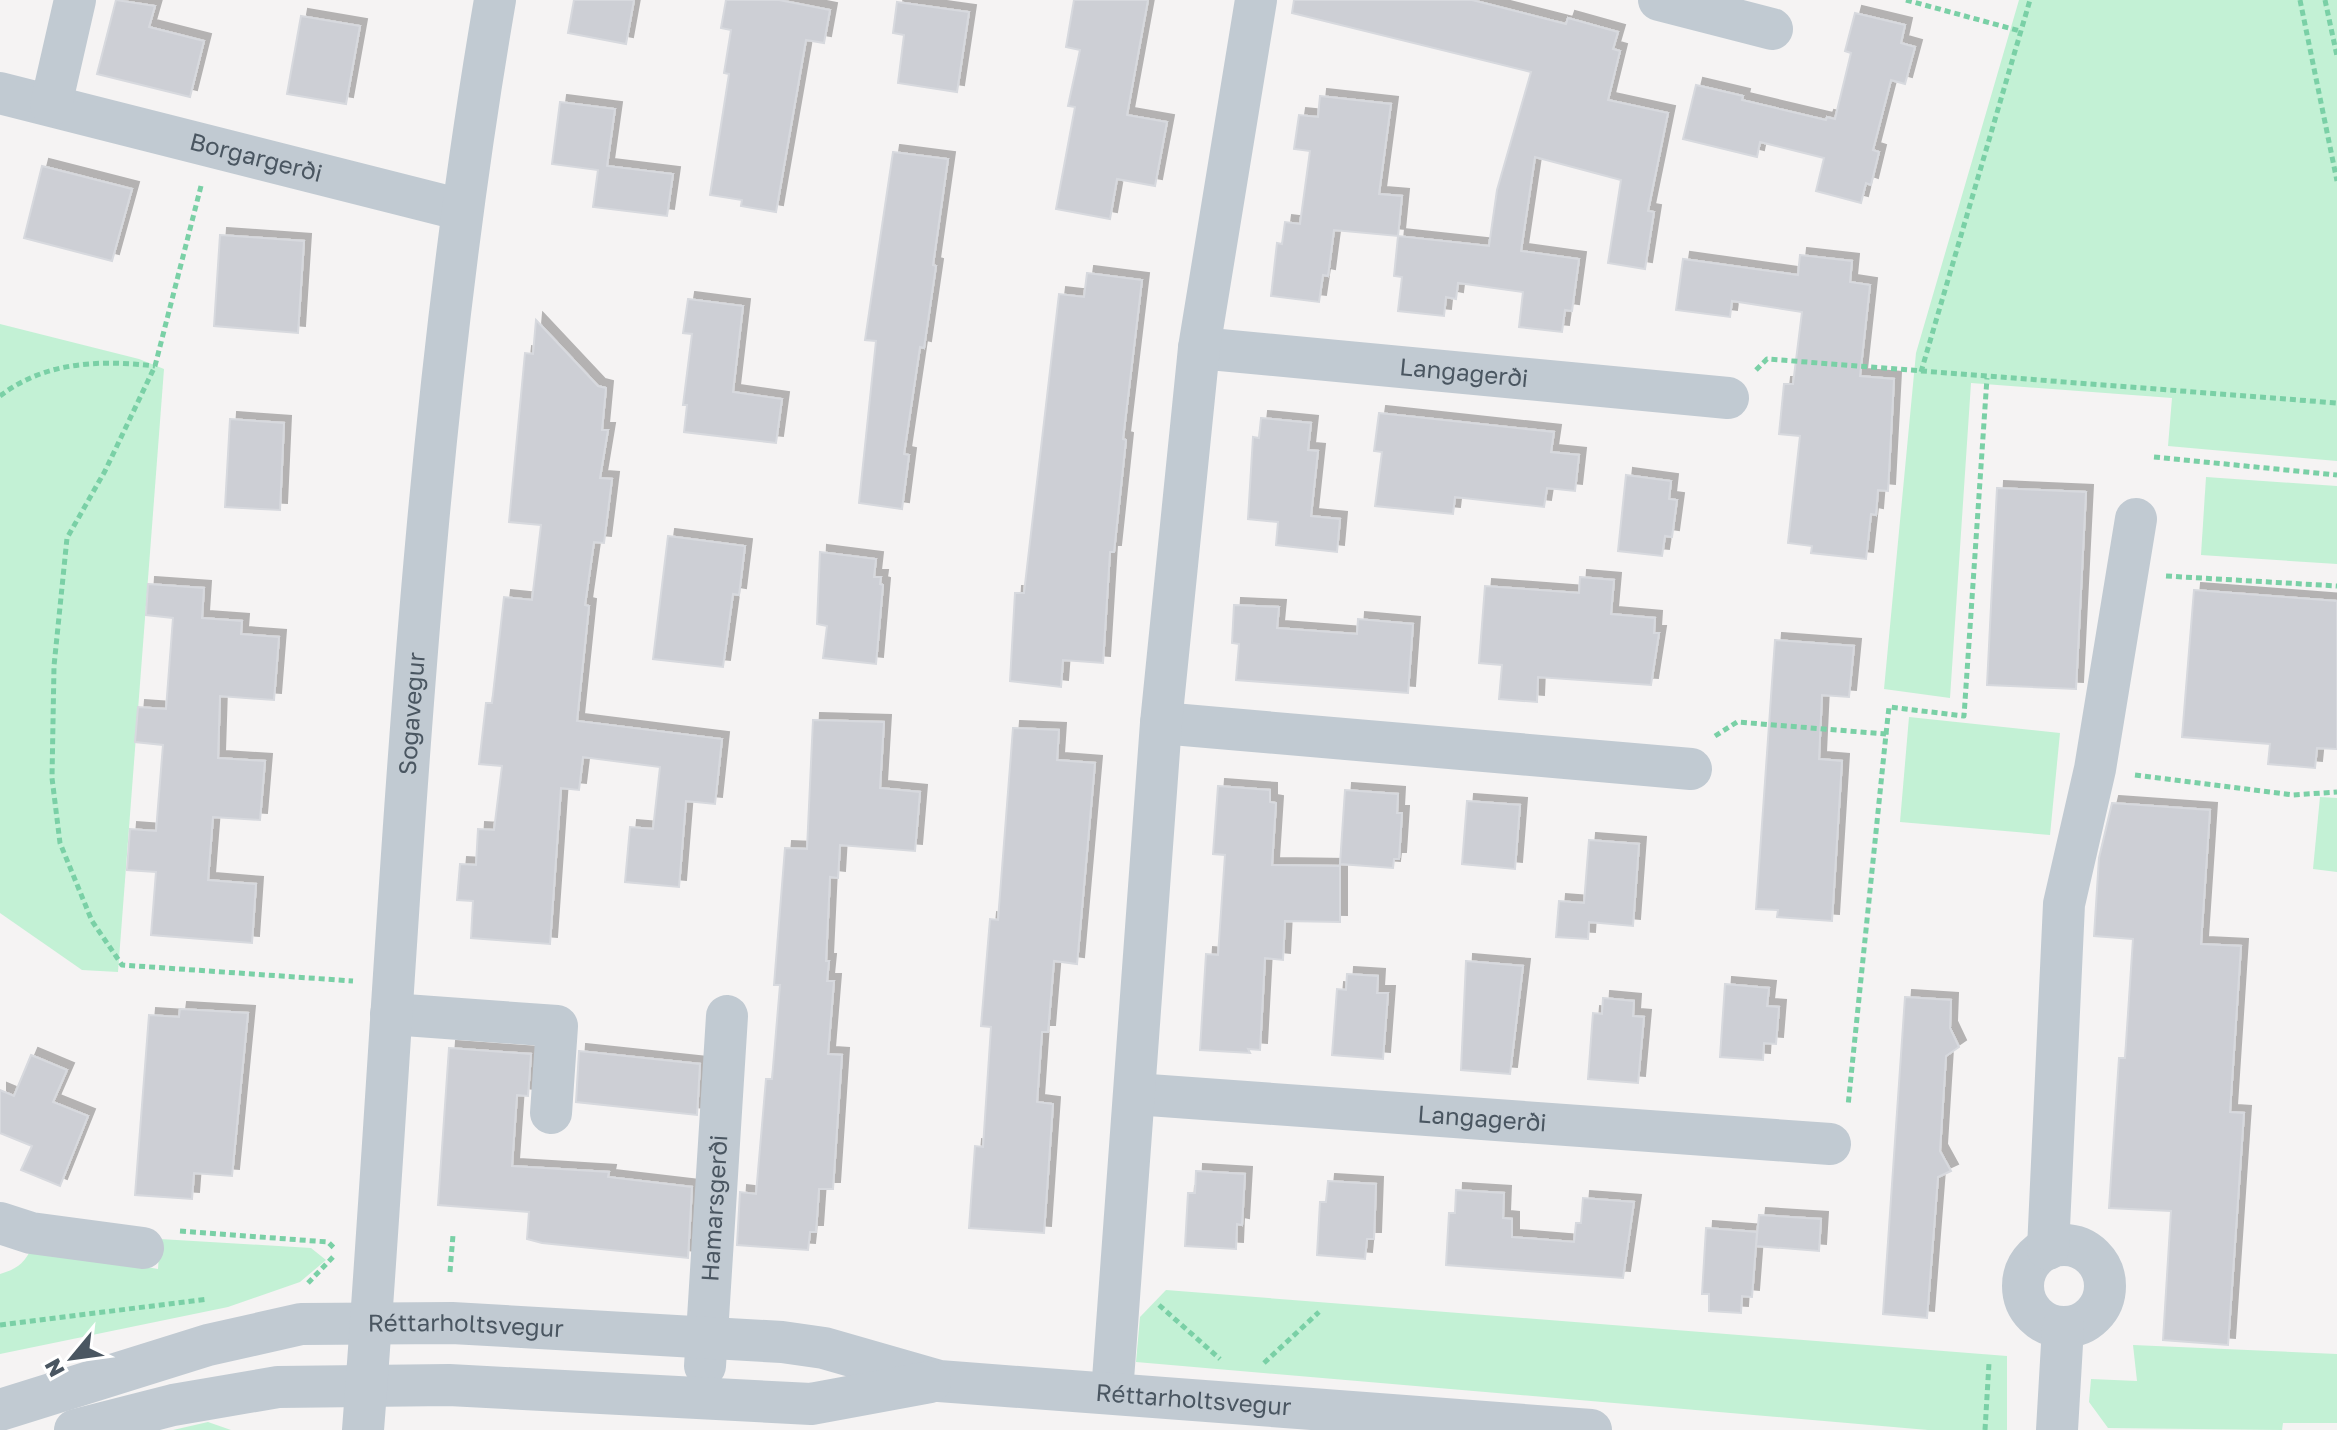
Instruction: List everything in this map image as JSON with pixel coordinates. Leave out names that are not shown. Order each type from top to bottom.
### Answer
[{"type":"street","points":[[51,105],[75,0]]},
{"type":"street","name":"Sogavegur","points":[[363,1430],[424,544],[462,210],[495,0]]},
{"type":"street","points":[[1112,1393],[1161,723],[1199,348],[1256,0]]},
{"type":"street","points":[[1659,0],[1772,29]]},
{"type":"street","name":"Borgargerði","points":[[0,93],[462,210]]},
{"type":"street","name":"Langagerði","points":[[1199,348],[1728,398]]},
{"type":"street","points":[[2048,1249],[2064,904],[2095,769],[2136,519]]},
{"type":"street","points":[[1161,723],[1691,769]]},
{"type":"street","points":[[391,999],[557,1026],[551,1113]]},
{"type":"street","name":"Hamarsgerði","points":[[703,1399],[727,1016]]},
{"type":"street","name":"Langagerði","points":[[1135,1094],[1830,1144]]},
{"type":"street","points":[[0,1223],[31,1233],[129,1246]]},
{"type":"street","points":[[2061,1245],[2086,1252],[2097,1261],[2106,1285],[2098,1310],[2076,1326],[2063,1327],[2037,1317],[2024,1294],[2028,1267],[2048,1249],[2061,1245]]},
{"type":"street","name":"Réttarholtsvegur","points":[[0,1410],[235,1338],[301,1324],[452,1323],[824,1348],[939,1381],[1591,1430]]},
{"type":"street","points":[[2057,1430],[2063,1327]]},
{"type":"street","name":"Réttarholtsvegur","points":[[75,1430],[173,1405],[278,1387],[366,1383],[811,1404],[939,1381]]},
{"type":"path","points":[[1906,0],[2020,31]]},
{"type":"path","points":[[1921,372],[2030,0]]},
{"type":"path","points":[[2300,0],[2337,181]]},
{"type":"path","points":[[2325,0],[2337,56]]},
{"type":"path","points":[[211,146],[155,366],[105,471],[67,538],[54,666],[52,778],[60,843],[92,921],[122,965],[391,999]]},
{"type":"path","points":[[1728,398],[1767,359],[2337,403]]},
{"type":"path","points":[[0,396],[20,381],[64,366],[109,361],[155,366]]},
{"type":"path","points":[[1830,1144],[1849,1104],[1889,707],[1964,716],[1987,378]]},
{"type":"path","points":[[2154,457],[2337,475]]},
{"type":"path","points":[[2127,574],[2337,586]]},
{"type":"path","points":[[1691,769],[1718,732],[1737,722],[1886,734]]},
{"type":"path","points":[[2095,769],[2293,795],[2337,792]]},
{"type":"path","points":[[129,1246],[151,1228],[328,1242],[338,1252],[304,1287]]},
{"type":"path","points":[[450,1272],[453,1235]]},
{"type":"path","points":[[0,1325],[211,1298]]},
{"type":"path","points":[[1153,1299],[1221,1360]]},
{"type":"path","points":[[1255,1370],[1319,1312]]},
{"type":"path","points":[[1985,1430],[1989,1363]]},
{"type":"green space","points":[[2019,0],[2337,0],[2337,461],[2168,446],[2172,398],[1971,383],[1950,698],[1884,689],[1916,353]]},
{"type":"green space","points":[[0,324],[139,359],[164,369],[118,972],[82,970],[0,913]]},
{"type":"green space","points":[[2206,477],[2337,486],[2337,564],[2201,555]]},
{"type":"green space","points":[[1909,717],[2060,733],[2050,835],[1900,822]]},
{"type":"green space","points":[[2320,797],[2337,798],[2337,872],[2313,869]]},
{"type":"green space","points":[[160,1239],[311,1248],[326,1260],[300,1282],[228,1307],[0,1354],[0,1274],[20,1265],[32,1247],[158,1269]]},
{"type":"green space","points":[[1166,1290],[2007,1356],[2007,1430],[1928,1430],[1136,1362],[1140,1317]]},
{"type":"green space","points":[[2133,1345],[2337,1354],[2337,1423],[2283,1423],[2282,1430],[2108,1428],[2089,1402],[2091,1379],[2137,1381]]},
{"type":"green space","points":[[208,1422],[231,1430],[173,1430]]},
{"type":"building","points":[[116,0],[155,6],[149,27],[204,41],[190,97],[97,74]]},
{"type":"building","points":[[574,0],[634,0],[626,44],[568,33]]},
{"type":"building","points":[[726,0],[779,0],[830,10],[824,43],[806,40],[776,212],[741,206],[742,200],[710,195],[729,74],[724,73],[731,30],[721,28]]},
{"type":"building","points":[[1074,0],[1148,0],[1127,115],[1167,122],[1155,186],[1117,179],[1110,219],[1056,209],[1075,107],[1068,106],[1080,50],[1066,47]]},
{"type":"building","points":[[1294,0],[1472,0],[1566,24],[1568,18],[1618,32],[1613,49],[1620,51],[1608,100],[1668,113],[1648,211],[1654,212],[1645,269],[1608,263],[1621,180],[1535,157],[1521,251],[1579,259],[1572,311],[1565,310],[1562,332],[1519,327],[1523,292],[1458,283],[1456,299],[1446,297],[1444,316],[1398,311],[1402,277],[1394,276],[1398,236],[1489,246],[1497,190],[1531,72],[1292,13]]},
{"type":"building","points":[[897,2],[969,12],[957,92],[898,83],[904,35],[893,33]]},
{"type":"building","points":[[1855,13],[1905,25],[1901,43],[1915,47],[1905,84],[1891,80],[1873,150],[1879,152],[1871,185],[1866,183],[1861,203],[1816,191],[1824,158],[1760,142],[1757,157],[1683,139],[1696,85],[1743,96],[1742,100],[1826,120],[1827,117],[1835,119],[1851,53],[1845,51]]},
{"type":"building","points":[[301,16],[360,26],[346,104],[287,94]]},
{"type":"building","points":[[1320,96],[1391,104],[1379,194],[1402,196],[1398,236],[1334,230],[1328,276],[1323,275],[1319,302],[1271,296],[1277,243],[1282,244],[1285,222],[1300,224],[1310,151],[1294,149],[1299,115],[1318,117]]},
{"type":"building","points":[[560,102],[615,109],[607,166],[673,174],[667,216],[593,207],[598,170],[552,164]]},
{"type":"building","points":[[893,152],[948,159],[924,348],[920,347],[904,454],[909,455],[902,509],[859,503],[876,341],[865,340]]},
{"type":"building","points":[[42,166],[132,189],[112,261],[24,238]]},
{"type":"building","points":[[220,235],[304,241],[298,333],[214,326]]},
{"type":"building","points":[[1800,255],[1852,261],[1850,282],[1870,285],[1860,376],[1894,379],[1888,491],[1878,490],[1876,515],[1871,514],[1866,559],[1811,553],[1812,546],[1788,543],[1800,436],[1779,434],[1784,384],[1793,384],[1802,312],[1732,301],[1730,317],[1676,310],[1683,259],[1798,275]]},
{"type":"building","points":[[1087,273],[1142,280],[1123,439],[1126,440],[1114,552],[1110,552],[1103,663],[1063,660],[1061,687],[1010,681],[1015,593],[1024,593],[1059,294],[1084,297]]},
{"type":"building","points":[[688,299],[743,306],[733,392],[782,399],[776,443],[684,432],[687,405],[683,405],[692,334],[683,333]]},
{"type":"building","points":[[536,320],[598,386],[606,388],[602,430],[608,430],[600,478],[612,479],[604,543],[594,542],[585,605],[589,606],[577,721],[722,739],[715,804],[686,801],[679,887],[625,882],[630,827],[653,829],[660,767],[583,757],[579,790],[561,788],[550,944],[471,938],[473,901],[457,900],[460,864],[476,865],[478,829],[494,830],[502,766],[479,764],[486,703],[492,703],[504,597],[532,600],[541,525],[509,522],[525,353],[533,354]]},
{"type":"building","points":[[1379,413],[1554,432],[1551,452],[1579,455],[1575,491],[1547,488],[1544,507],[1455,497],[1453,514],[1375,506],[1382,452],[1374,451]]},
{"type":"building","points":[[1261,418],[1311,423],[1308,450],[1318,451],[1311,516],[1340,519],[1337,552],[1276,545],[1278,522],[1248,519],[1253,437],[1259,438]]},
{"type":"building","points":[[230,419],[284,423],[280,510],[225,507]]},
{"type":"building","points":[[1626,475],[1671,481],[1669,499],[1677,500],[1672,537],[1665,536],[1662,556],[1618,551]]},
{"type":"building","points":[[1997,488],[2086,492],[2076,689],[1987,685]]},
{"type":"building","points":[[668,536],[745,546],[739,595],[733,594],[723,667],[653,659]]},
{"type":"building","points":[[820,552],[876,559],[874,577],[881,577],[880,584],[883,585],[876,664],[823,658],[827,626],[817,624]]},
{"type":"building","points":[[1580,577],[1614,580],[1611,614],[1655,618],[1654,633],[1659,633],[1651,685],[1538,677],[1537,702],[1499,699],[1502,665],[1479,663],[1485,586],[1579,593]]},
{"type":"building","points":[[148,584],[204,588],[202,618],[242,621],[241,634],[279,637],[274,700],[220,696],[218,758],[265,761],[260,820],[213,817],[208,880],[256,884],[252,943],[151,935],[156,872],[127,870],[130,829],[156,831],[163,745],[135,742],[138,707],[166,709],[173,618],[146,615]]},
{"type":"building","points":[[2194,590],[2337,601],[2337,749],[2317,748],[2315,768],[2268,764],[2270,744],[2182,737]]},
{"type":"building","points":[[1234,605],[1279,607],[1277,628],[1357,634],[1358,619],[1413,624],[1408,693],[1236,680],[1239,644],[1232,643]]},
{"type":"building","points":[[1775,640],[1854,646],[1849,697],[1822,695],[1819,759],[1842,761],[1832,921],[1777,917],[1778,910],[1756,909]]},
{"type":"building","points":[[813,720],[884,722],[880,788],[920,792],[915,851],[840,845],[838,878],[830,877],[826,961],[829,961],[827,981],[834,981],[828,1054],[842,1055],[833,1189],[819,1189],[816,1232],[810,1232],[808,1250],[737,1245],[740,1192],[756,1194],[766,1079],[772,1079],[780,985],[774,985],[785,848],[807,849]]},
{"type":"building","points":[[1013,728],[1059,730],[1057,760],[1095,763],[1077,964],[1054,961],[1048,1032],[1042,1032],[1037,1102],[1053,1104],[1044,1233],[969,1228],[975,1146],[983,1147],[991,1027],[981,1026],[990,919],[998,920]]},
{"type":"building","points":[[1218,786],[1270,790],[1270,802],[1276,803],[1272,865],[1340,866],[1340,922],[1285,921],[1283,960],[1265,958],[1260,1050],[1248,1049],[1250,1053],[1200,1050],[1206,954],[1218,955],[1225,855],[1213,854]]},
{"type":"building","points":[[1345,790],[1398,794],[1397,813],[1402,813],[1399,859],[1394,859],[1393,868],[1340,864]]},
{"type":"building","points":[[1467,801],[1520,805],[1515,869],[1462,864]]},
{"type":"building","points":[[2112,803],[2210,810],[2201,944],[2241,946],[2230,1112],[2244,1113],[2228,1345],[2163,1340],[2171,1211],[2109,1208],[2119,1058],[2125,1058],[2133,939],[2094,936],[2099,858]]},
{"type":"building","points":[[1589,840],[1639,844],[1633,926],[1589,922],[1588,939],[1556,937],[1559,901],[1584,903]]},
{"type":"building","points":[[1466,961],[1523,966],[1510,1074],[1461,1070]]},
{"type":"building","points":[[1347,974],[1378,976],[1377,993],[1388,993],[1383,1059],[1332,1055],[1337,989],[1346,990]]},
{"type":"building","points":[[1725,984],[1769,988],[1767,1006],[1779,1007],[1776,1044],[1764,1043],[1763,1060],[1720,1057]]},
{"type":"building","points":[[1905,997],[1951,1000],[1950,1028],[1959,1047],[1946,1056],[1940,1151],[1951,1171],[1938,1177],[1927,1318],[1883,1314]]},
{"type":"building","points":[[1603,998],[1634,1001],[1633,1016],[1644,1017],[1638,1083],[1588,1079],[1593,1013],[1602,1014]]},
{"type":"building","points":[[180,1009],[248,1013],[232,1176],[194,1173],[192,1199],[135,1195],[149,1015],[179,1017]]},
{"type":"building","points":[[449,1048],[531,1054],[528,1096],[517,1095],[512,1166],[609,1172],[608,1177],[692,1187],[688,1258],[542,1243],[527,1239],[529,1212],[438,1205]]},
{"type":"building","points":[[579,1051],[700,1064],[697,1115],[576,1102]]},
{"type":"building","points":[[31,1055],[67,1070],[53,1102],[88,1116],[60,1186],[21,1170],[32,1146],[0,1133],[0,1090],[14,1096]]},
{"type":"building","points":[[1196,1171],[1245,1174],[1242,1225],[1237,1224],[1236,1249],[1185,1246],[1188,1193],[1195,1193]]},
{"type":"building","points":[[1328,1181],[1376,1184],[1374,1239],[1367,1239],[1365,1259],[1317,1255],[1320,1202],[1326,1202]]},
{"type":"building","points":[[1456,1190],[1504,1193],[1503,1218],[1512,1219],[1512,1237],[1574,1242],[1576,1223],[1581,1223],[1583,1198],[1634,1202],[1623,1278],[1446,1265],[1449,1213],[1455,1213]]},
{"type":"building","points":[[1759,1215],[1821,1219],[1819,1251],[1756,1246]]},
{"type":"building","points":[[1706,1228],[1757,1232],[1752,1297],[1742,1296],[1741,1313],[1709,1311],[1709,1294],[1702,1294]]}]
